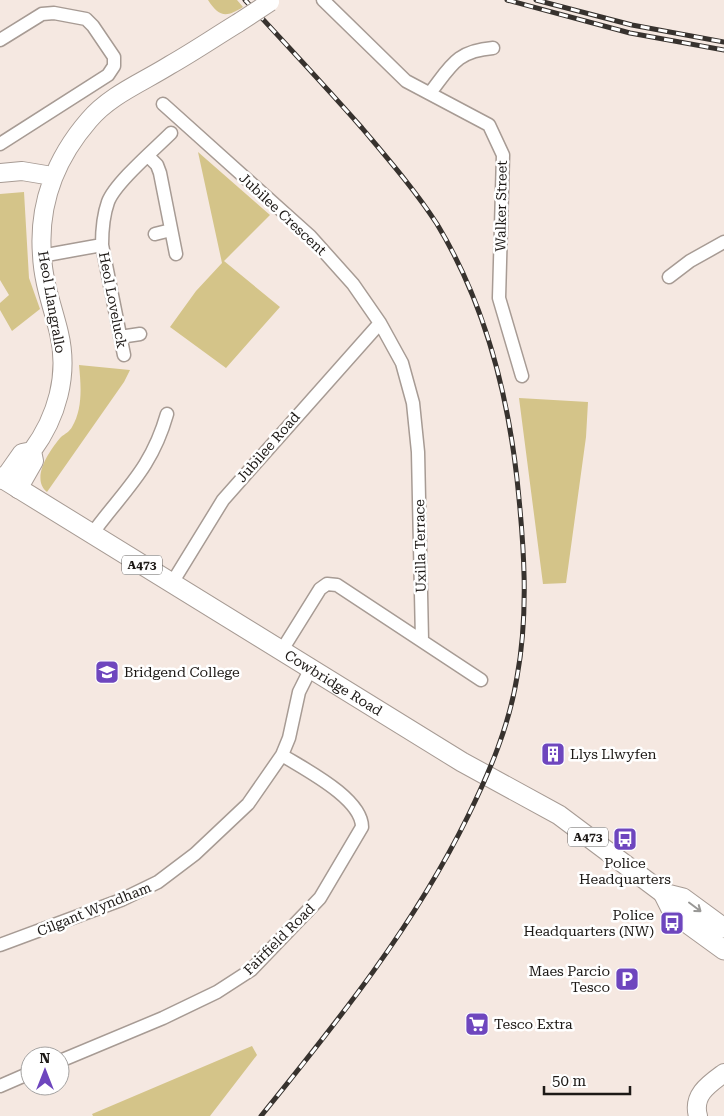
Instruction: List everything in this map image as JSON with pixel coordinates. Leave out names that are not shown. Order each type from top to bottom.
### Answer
[{"type":"main road","name":"Cowbridge Road","points":[[7,482],[462,762],[559,815],[663,893],[683,898],[724,928]]},
{"type":"main road","name":"Cowbridge Road","points":[[663,893],[674,914],[724,950]]},
{"type":"street","name":"Walker Street","points":[[323,0],[406,81],[489,125],[503,156],[499,298],[522,376]]},
{"type":"street","name":"Heol Llangrallo","points":[[7,482],[22,453],[32,451],[45,433],[58,401],[61,374],[60,336],[42,256],[43,223],[52,176],[62,156],[89,119],[98,110],[271,1]]},
{"type":"street","points":[[0,40],[46,13],[86,19],[93,26],[114,58],[114,66],[108,75],[0,144]]},
{"type":"street","points":[[430,93],[457,58],[476,50],[493,48]]},
{"type":"street","name":"Jubilee Crescent","points":[[163,104],[310,236],[353,284],[380,323],[404,371],[413,403],[418,452]]},
{"type":"street","name":"Heol Loveluck","points":[[124,355],[102,245],[102,225],[108,201],[119,186],[171,133]]},
{"type":"street","points":[[148,156],[157,165],[160,173],[176,254]]},
{"type":"street","points":[[0,174],[22,171],[52,176]]},
{"type":"street","points":[[155,234],[171,230]]},
{"type":"street","points":[[668,277],[690,261],[724,242]]},
{"type":"street","name":"Heol Loveluck","points":[[42,256],[102,245]]},
{"type":"street","name":"Jubilee Road","points":[[172,583],[223,500],[380,323]]},
{"type":"street","points":[[120,337],[140,334]]},
{"type":"street","points":[[92,534],[140,476],[159,441],[166,414]]},
{"type":"street","name":"Uxilla Terrace","points":[[418,452],[422,640]]},
{"type":"street","points":[[282,650],[320,589],[327,584],[337,585],[481,680]]},
{"type":"street","name":"Cilgant Wyndham","points":[[0,945],[121,900],[158,882],[195,854],[248,804],[282,754],[289,738],[299,692],[311,668]]},
{"type":"street","name":"Fairfield Road","points":[[70,1057],[163,1018],[217,992],[251,970],[320,898],[362,827],[362,820],[348,799],[282,754]]},
{"type":"street","points":[[0,1086],[20,1077]]},
{"type":"street","points":[[698,1116],[698,1100],[702,1091],[720,1081]]},
{"type":"shaded area","points":[[208,0],[237,0],[243,7],[232,13],[223,14],[219,13]]},
{"type":"shaded area","points":[[198,152],[270,215],[224,261],[280,307],[226,368],[170,327],[196,291],[222,263]]},
{"type":"shaded area","points":[[24,192],[29,278],[40,309],[12,331],[0,310],[0,303],[9,295],[0,280],[0,194]]},
{"type":"shaded area","points":[[79,365],[130,370],[124,382],[47,492],[42,486],[40,479],[47,456],[61,437],[70,430],[78,413],[80,405]]},
{"type":"shaded area","points":[[519,398],[588,402],[586,437],[566,583],[543,584]]},
{"type":"shaded area","points":[[252,1046],[257,1055],[210,1116],[93,1116],[92,1114]]},
{"type":"railway","points":[[245,0],[348,112],[391,163],[429,211],[454,254],[480,315],[500,379],[513,445],[522,528],[524,578],[521,652],[514,695],[498,748],[468,816],[424,896],[373,972],[261,1116]]},
{"type":"railway","points":[[507,0],[630,33],[724,50]]},
{"type":"railway","points":[[536,0],[632,25],[724,42]]},
{"type":"place","name":"Bridgend College","points":[[107,672]]},
{"type":"place","name":"Llys Llwyfen","points":[[553,754]]},
{"type":"place","name":"Police Headquarters","points":[[625,839]]},
{"type":"place","name":"Police Headquarters (NW)","points":[[672,923]]},
{"type":"place","name":"Maes Parcio Tesco","points":[[627,979]]},
{"type":"place","name":"Tesco Extra","points":[[477,1024]]}]
